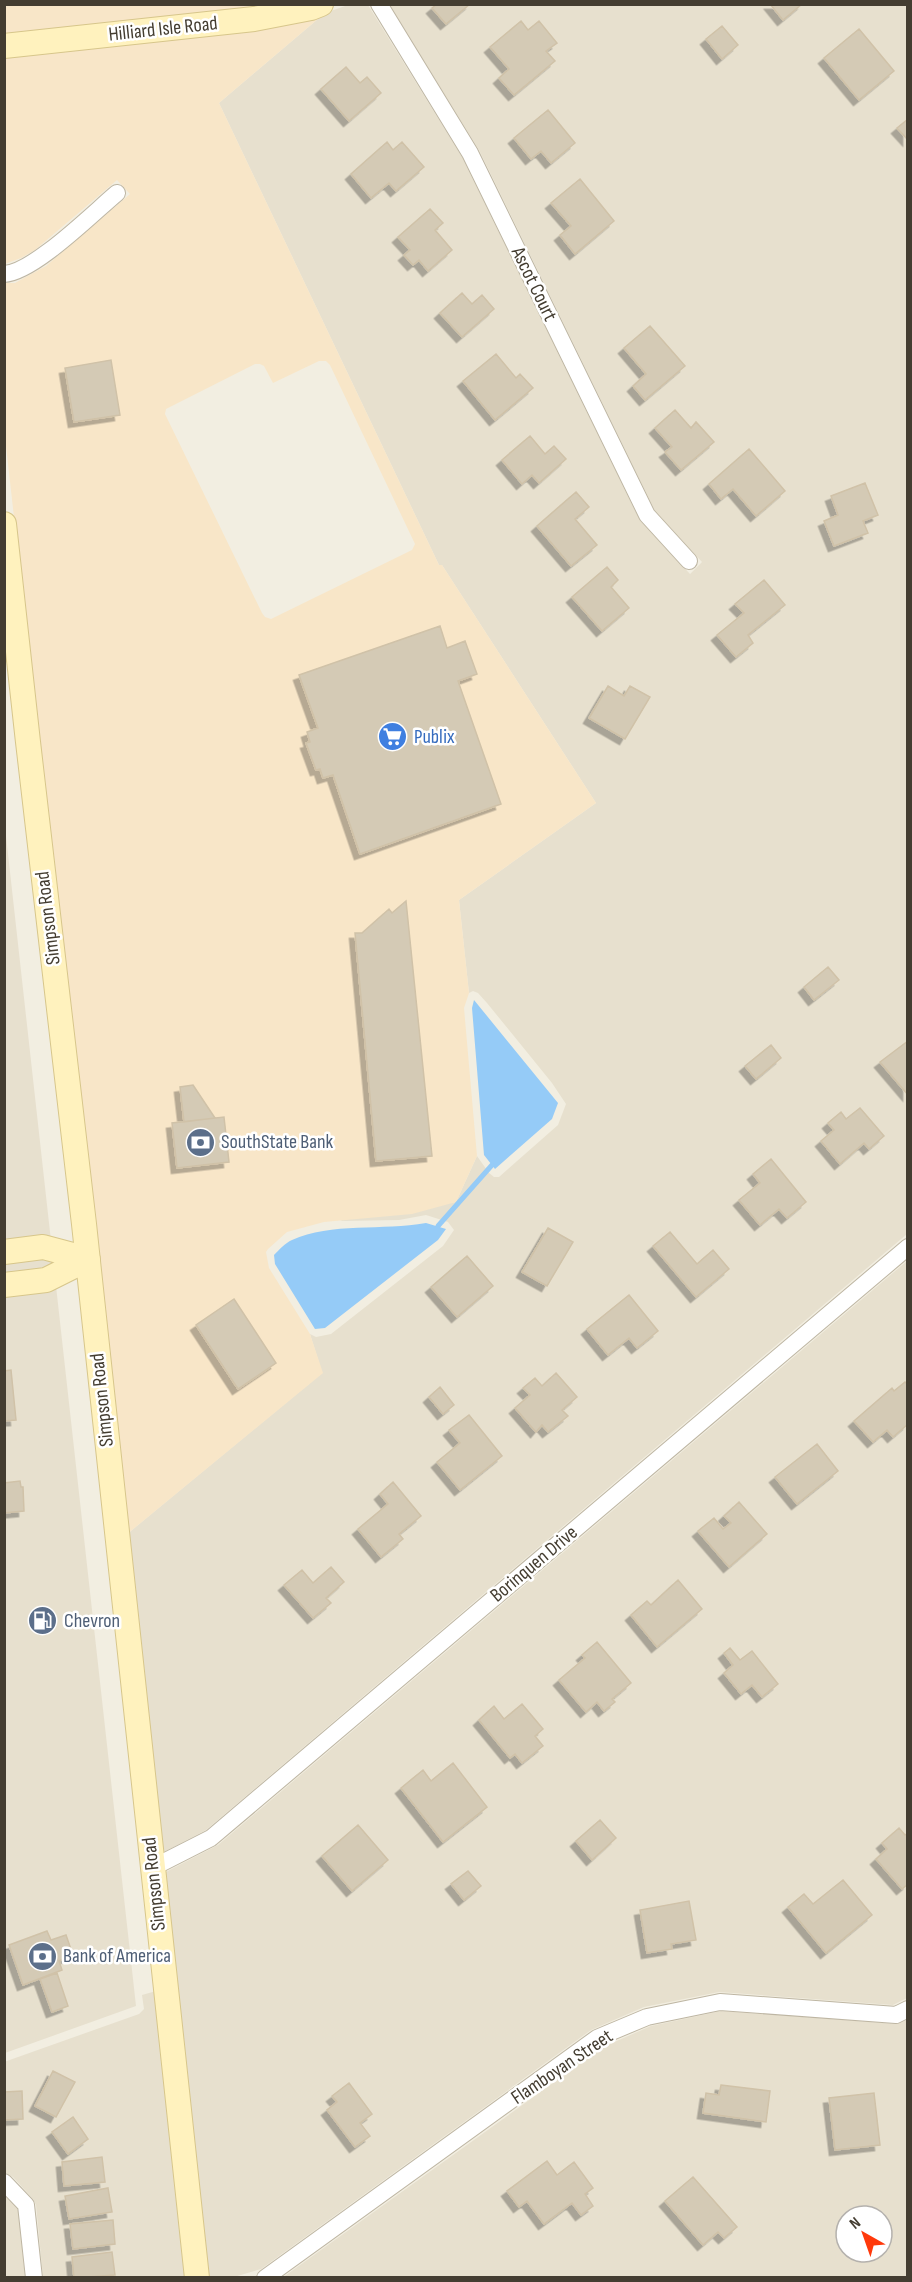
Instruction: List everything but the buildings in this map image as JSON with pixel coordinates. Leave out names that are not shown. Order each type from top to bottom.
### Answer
[{"type":"main road","name":"Hilliard Isle Road","points":[[4,46],[254,19],[321,4]]},
{"type":"main road","name":"Simpson Road","points":[[4,524],[88,1259],[197,2277]]},
{"type":"main road","points":[[4,1252],[43,1247],[88,1259]]},
{"type":"main road","points":[[4,1285],[46,1280],[88,1259]]},
{"type":"street","name":"Ascot Court","points":[[379,4],[470,153],[647,515],[689,561]]},
{"type":"street","points":[[4,274],[10,274],[41,258],[117,193]]},
{"type":"street","name":"Borinquen Drive","points":[[152,1868],[212,1838],[908,1247]]},
{"type":"street","name":"Flamboyan Street","points":[[266,2277],[597,2038],[648,2017],[720,2002],[896,2015],[908,2009]]},
{"type":"street","points":[[4,2182],[26,2205],[34,2277]]},
{"type":"shaded area","points":[[4,5],[278,5],[5,37]]},
{"type":"shaded area","points":[[348,5],[368,5],[462,157],[639,519],[690,574],[702,562],[655,511],[479,150],[389,5],[907,5],[907,1234],[206,1830],[160,1854],[126,1535],[322,1373],[310,1334],[316,1337],[331,1334],[443,1246],[454,1230],[448,1222],[426,1215],[399,1220],[340,1221],[347,1218],[456,1202],[477,1156],[489,1173],[494,1177],[499,1177],[558,1125],[566,1104],[552,1083],[487,1003],[478,993],[473,991],[469,993],[459,900],[596,803],[442,565],[439,565],[219,103],[325,13]]},
{"type":"shaded area","points":[[325,13],[219,103],[439,565],[442,565],[596,803],[459,900],[469,993],[464,1008],[477,1156],[456,1202],[412,1214],[324,1222],[287,1232],[268,1249],[266,1252],[269,1268],[310,1334],[323,1373],[126,1535],[98,1265],[100,1263],[97,1258],[5,437],[4,283],[15,283],[46,266],[130,194],[117,180],[35,250],[5,264],[5,56]],"holes":[[[319,361],[326,361],[330,365],[415,544],[412,550],[271,619],[262,613],[165,414],[166,409],[255,364],[264,366],[273,383]]]},
{"type":"shaded area","points":[[4,818],[136,2006],[5,2053],[4,2053]]},
{"type":"shaded area","points":[[907,1261],[907,1998],[893,2005],[719,1992],[644,2007],[591,2030],[261,2269],[234,2277],[206,2277],[162,1874],[218,1845]]},
{"type":"shaded area","points":[[156,1991],[188,2277],[43,2277],[36,2205],[13,2177],[5,2172],[4,2062],[139,2014],[144,2009],[142,1995]]},
{"type":"shaded area","points":[[721,2011],[897,2024],[907,2020],[907,2277],[282,2278],[603,2047],[651,2026]]},
{"type":"shaded area","points":[[4,2194],[18,2208],[25,2277],[5,2277]]},
{"type":"water","points":[[474,1000],[558,1103],[552,1119],[495,1169],[484,1155],[472,1008]]},
{"type":"water","points":[[426,1223],[446,1229],[438,1240],[325,1328],[315,1329],[275,1264],[274,1255],[282,1247],[307,1234],[340,1229]]},
{"type":"waterway","points":[[438,1226],[492,1165]]},
{"type":"place","name":"Publix","points":[[393,737]]},
{"type":"place","name":"SouthState Bank","points":[[200,1142]]},
{"type":"place","name":"Chevron","points":[[43,1621]]},
{"type":"place","name":"Bank of America","points":[[42,1956]]}]
